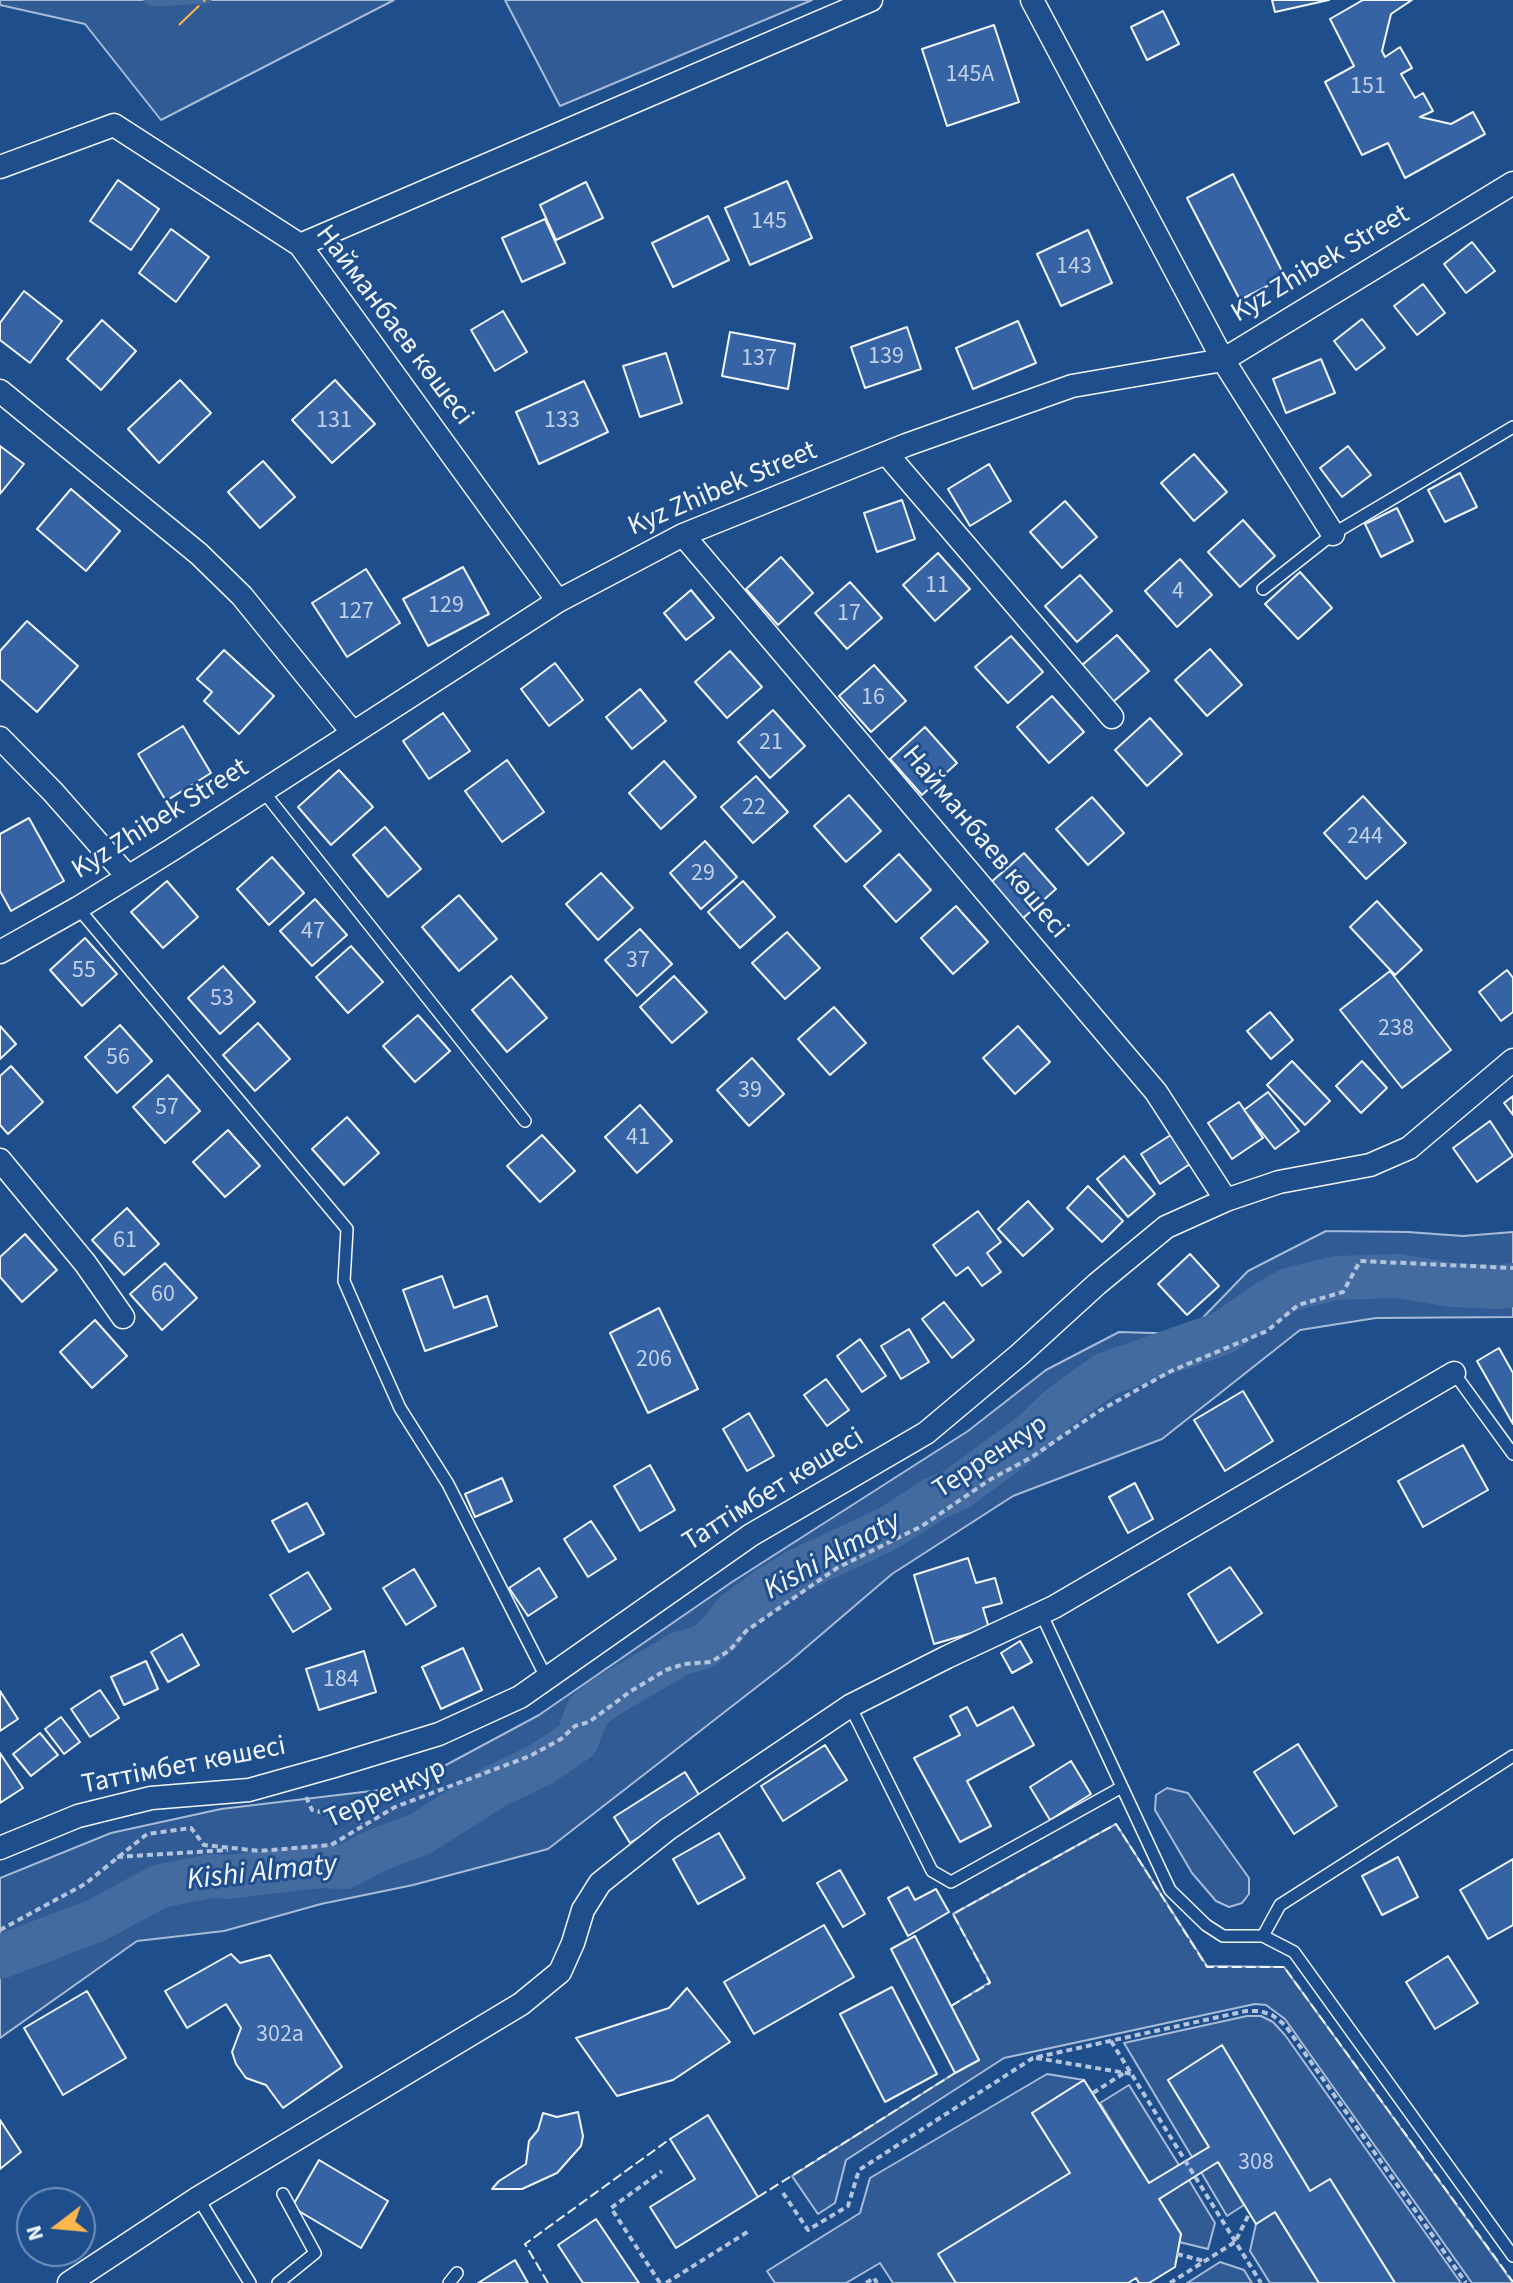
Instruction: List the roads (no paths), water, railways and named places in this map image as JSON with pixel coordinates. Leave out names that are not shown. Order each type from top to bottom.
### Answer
[{"type":"street","points":[[300,245],[871,0]]},
{"type":"street","points":[[1032,0],[1223,360],[1333,534]]},
{"type":"street","name":"Найманбаев көшесі","points":[[0,167],[114,125],[300,245],[558,601]]},
{"type":"street","name":"Kyz Zhibek Street","points":[[0,952],[128,877],[558,601],[683,535],[886,453],[1072,386],[1223,360],[1513,183]]},
{"type":"street","points":[[0,391],[199,554],[242,596],[353,733]]},
{"type":"street","points":[[886,453],[1112,717]]},
{"type":"street","name":"Найманбаев көшесі","points":[[683,535],[1156,1092],[1226,1200]]},
{"type":"street","points":[[0,738],[53,792],[128,877]]},
{"type":"street","name":"Таттімбет көшесі","points":[[0,1848],[78,1816],[151,1798],[249,1790],[298,1776],[439,1734],[520,1697],[751,1535],[926,1433],[1166,1227],[1226,1200],[1279,1182],[1370,1165],[1409,1148],[1513,1060]]},
{"type":"street","points":[[0,1160],[85,1263],[123,1317]]},
{"type":"street","points":[[69,2283],[198,2198],[521,2004],[560,1972],[583,1910],[600,1883],[668,1829],[850,1706],[1041,1613],[1454,1373]]},
{"type":"lane","points":[[1263,589],[1333,534],[1513,427]]},
{"type":"lane","points":[[263,791],[525,1121]]},
{"type":"lane","points":[[78,908],[347,1229],[344,1281],[367,1334],[400,1408],[448,1484],[547,1679]]},
{"type":"lane","points":[[1454,1373],[1513,1454]]},
{"type":"lane","points":[[1041,1613],[1170,1890],[1206,1925],[1223,1936],[1263,1936],[1294,1952],[1513,2256]]},
{"type":"lane","points":[[850,1706],[932,1871],[951,1882],[1122,1787]]},
{"type":"lane","points":[[1263,1936],[1280,1905],[1513,1756]]},
{"type":"lane","points":[[278,2283],[315,2253],[283,2194]]},
{"type":"lane","points":[[198,2198],[250,2283]]},
{"type":"waterway","points":[[147,0],[153,3],[208,0]]},
{"type":"waterway","name":"Kіshі Almaty","points":[[0,1957],[97,1920],[160,1886],[211,1876],[227,1877],[322,1866],[345,1867],[375,1851],[420,1834],[496,1786],[540,1765],[577,1740],[588,1711],[604,1698],[681,1653],[703,1647],[721,1632],[735,1613],[769,1588],[799,1570],[889,1528],[934,1499],[957,1489],[1106,1374],[1223,1333],[1291,1289],[1336,1278],[1398,1276],[1452,1285],[1513,1285]]}]
